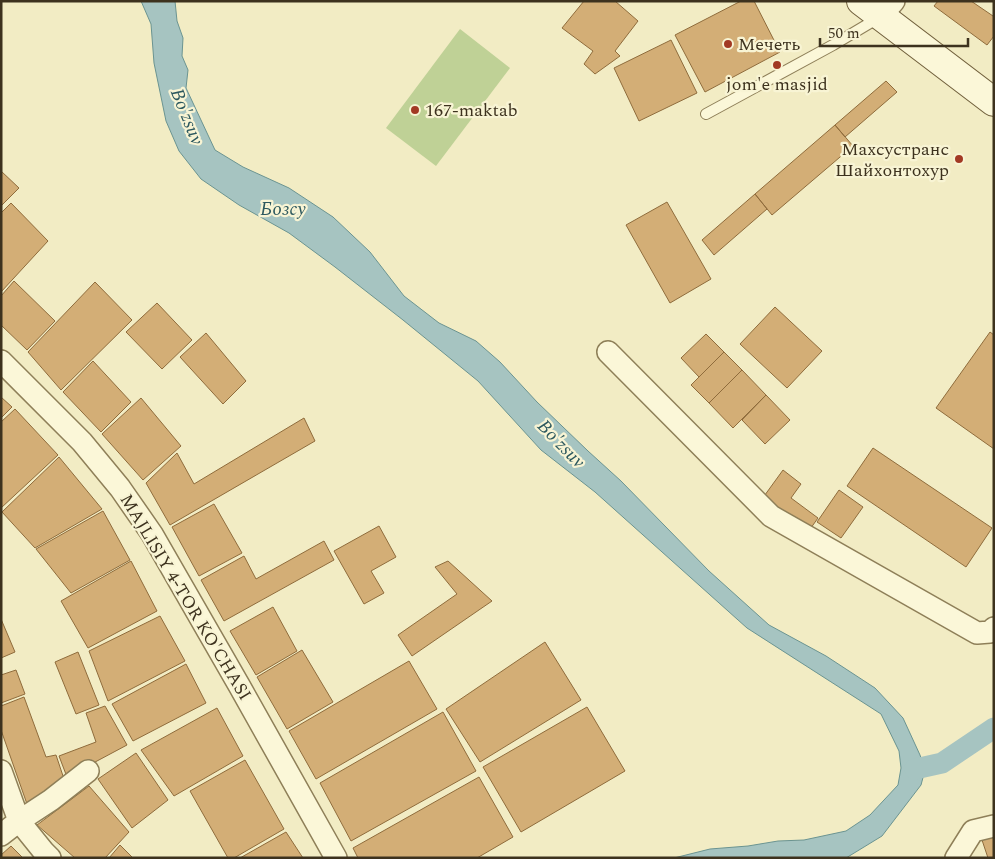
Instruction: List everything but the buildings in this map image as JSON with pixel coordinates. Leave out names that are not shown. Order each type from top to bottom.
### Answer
[{"type":"street","points":[[878,6],[994,102]]},
{"type":"street","points":[[608,352],[771,516],[977,633],[990,632],[994,628]]},
{"type":"street","name":"MAJLISIY 4-TOR KO'CHASI","points":[[1,361],[82,442],[120,488],[146,526],[240,686],[336,858]]},
{"type":"street","points":[[1,771],[19,821],[50,858]]},
{"type":"street","points":[[1,835],[88,771]]},
{"type":"street","points":[[956,858],[973,831],[994,826]]},
{"type":"lane","points":[[706,114],[833,46],[878,6]]},
{"type":"green space","points":[[460,29],[510,68],[436,166],[386,128]]},
{"type":"water","name":"Бозсу","points":[[141,1],[175,1],[177,21],[183,38],[182,56],[188,70],[186,88],[215,150],[243,167],[289,188],[333,217],[370,252],[404,296],[439,323],[476,341],[500,362],[537,402],[621,481],[709,571],[769,625],[826,656],[875,688],[903,718],[925,770],[921,785],[882,836],[846,858],[674,858],[710,849],[804,840],[846,831],[870,815],[898,785],[901,768],[899,751],[881,714],[747,628],[595,492],[541,450],[478,381],[403,320],[289,233],[239,205],[201,179],[179,151],[166,121],[154,63],[151,24]]},
{"type":"waterway","points":[[915,769],[942,763],[994,728]]},
{"type":"place","name":"Мечеть","points":[[728,44]]},
{"type":"place","name":"jom'e masjid","points":[[777,65]]},
{"type":"place","name":"167-maktab","points":[[415,110]]},
{"type":"place","name":"Махсустранс Шайхонтохур","points":[[959,159]]},
{"type":"water label","name":"Bo'zsuv","points":[[188,116]]},
{"type":"water label","name":"Bo'zsuv","points":[[562,443]]}]
